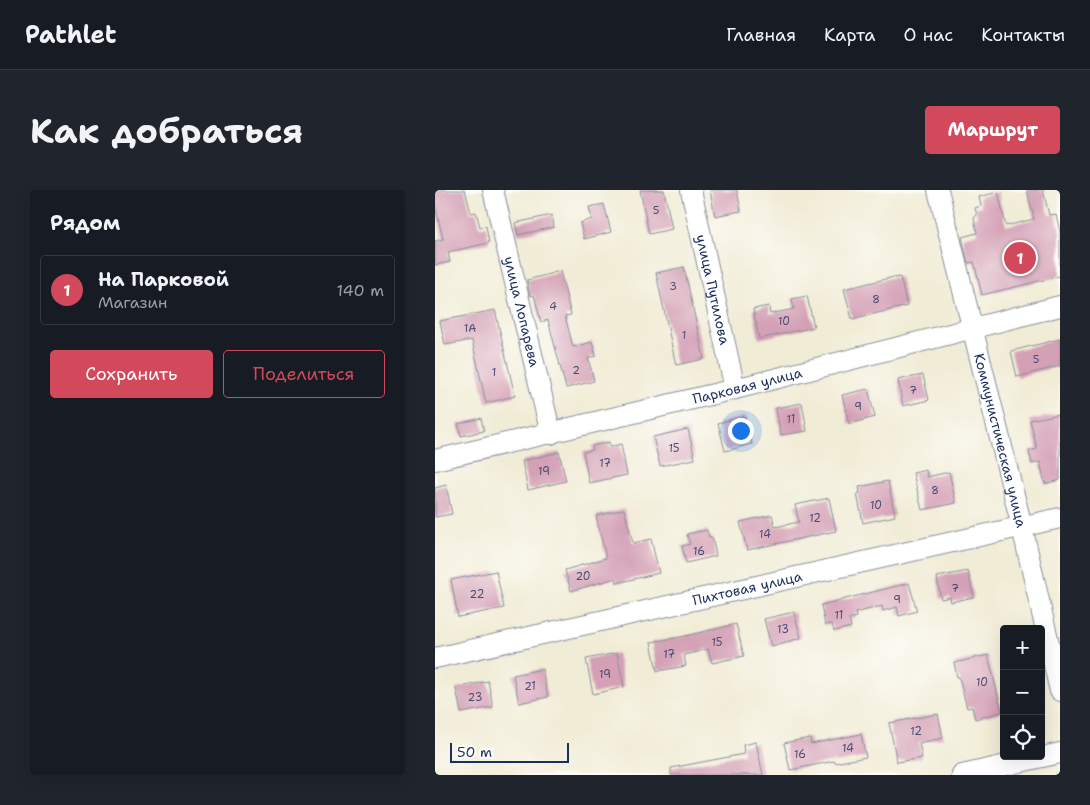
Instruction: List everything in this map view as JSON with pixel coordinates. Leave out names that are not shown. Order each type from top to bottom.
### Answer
[{"type":"street","name":"улица Лопарева","points":[[493,190],[551,434]]},
{"type":"street","name":"улица Путилова","points":[[691,190],[735,389]]},
{"type":"street","name":"Коммунистическая улица","points":[[938,190],[1022,527],[1060,691]]},
{"type":"street","name":"Парковая улица","points":[[435,460],[735,389],[973,330],[1060,306]]},
{"type":"street","name":"Пихтовая улица","points":[[435,658],[1060,518]]},
{"type":"street","points":[[962,775],[1060,753]]},
{"type":"building","points":[[435,190],[465,190],[471,213],[476,212],[480,227],[486,226],[489,243],[448,252],[450,262],[435,265],[435,241],[443,239],[435,205]]},
{"type":"building","points":[[640,190],[664,190],[672,229],[649,234]]},
{"type":"building","points":[[710,190],[737,190],[741,211],[715,216]]},
{"type":"building","points":[[1027,190],[1043,190],[1049,215],[1056,214],[1060,232],[1060,276],[982,295],[974,262],[968,263],[962,237],[977,233],[974,218],[977,215],[975,208],[981,206],[979,197],[998,192],[1006,226],[1034,219]]},
{"type":"building","points":[[604,204],[611,232],[584,239],[580,223],[592,219],[589,207]]},
{"type":"building","points":[[552,215],[554,227],[518,235],[515,223]]},
{"type":"building","points":[[684,267],[704,359],[676,365],[656,273]]},
{"type":"building","points":[[560,271],[571,315],[565,316],[573,347],[592,342],[596,356],[588,358],[594,381],[566,388],[548,320],[541,322],[534,295],[530,296],[527,280]]},
{"type":"building","points":[[900,277],[907,306],[852,319],[844,289]]},
{"type":"building","points":[[807,296],[814,327],[759,339],[753,309],[769,306],[770,314],[794,309],[792,299]]},
{"type":"building","points":[[495,310],[515,396],[486,403],[472,340],[445,345],[440,321]]},
{"type":"building","points":[[1060,339],[1060,366],[1017,377],[1011,351]]},
{"type":"building","points":[[923,375],[929,400],[903,406],[898,380]]},
{"type":"building","points":[[868,389],[875,417],[849,424],[842,395]]},
{"type":"building","points":[[802,403],[807,431],[781,435],[776,408]]},
{"type":"building","points":[[1060,414],[1060,480],[1045,484],[1040,462],[1032,464],[1029,451],[1037,449],[1030,420]]},
{"type":"building","points":[[745,416],[752,444],[725,451],[718,423]]},
{"type":"building","points":[[481,418],[484,431],[461,436],[458,424]]},
{"type":"building","points":[[688,429],[695,459],[660,466],[653,437]]},
{"type":"building","points":[[609,442],[610,447],[621,444],[627,475],[589,483],[583,452],[593,450],[592,446]]},
{"type":"building","points":[[559,452],[566,481],[528,490],[522,461]]},
{"type":"building","points":[[926,470],[927,477],[949,472],[956,503],[922,510],[913,473]]},
{"type":"building","points":[[888,481],[895,516],[863,523],[857,494],[860,493],[859,487]]},
{"type":"building","points":[[446,485],[452,514],[435,517],[435,488]]},
{"type":"building","points":[[829,498],[836,531],[747,550],[740,522],[772,515],[775,527],[799,522],[795,505]]},
{"type":"building","points":[[624,509],[633,543],[651,539],[659,573],[617,583],[616,578],[571,591],[565,570],[606,558],[596,516]]},
{"type":"building","points":[[707,530],[709,537],[712,537],[716,556],[686,563],[682,546],[690,544],[687,534]]},
{"type":"building","points":[[496,571],[504,608],[458,617],[451,580]]},
{"type":"building","points":[[968,571],[974,597],[951,602],[950,597],[941,599],[937,577]]},
{"type":"building","points":[[909,583],[917,611],[899,616],[897,607],[883,611],[882,606],[855,613],[856,617],[849,619],[851,627],[834,631],[832,624],[825,625],[821,605]]},
{"type":"building","points":[[794,612],[801,638],[771,646],[764,619]]},
{"type":"building","points":[[736,624],[744,656],[712,663],[708,649],[684,655],[686,666],[657,671],[651,642]]},
{"type":"building","points":[[617,653],[624,687],[593,694],[586,659]]},
{"type":"building","points":[[988,655],[1000,704],[1000,713],[975,719],[972,707],[967,708],[954,663]]},
{"type":"building","points":[[542,669],[548,697],[519,703],[513,675]]},
{"type":"building","points":[[488,681],[493,707],[461,713],[456,688]]},
{"type":"building","points":[[938,714],[943,738],[919,743],[922,758],[897,762],[889,723]]},
{"type":"building","points":[[861,734],[866,757],[790,770],[784,743],[810,738],[811,744]]},
{"type":"building","points":[[756,742],[763,775],[671,775],[671,768],[744,754],[743,745]]},
{"type":"place","name":"На Парковой","points":[[1020,258]]}]
